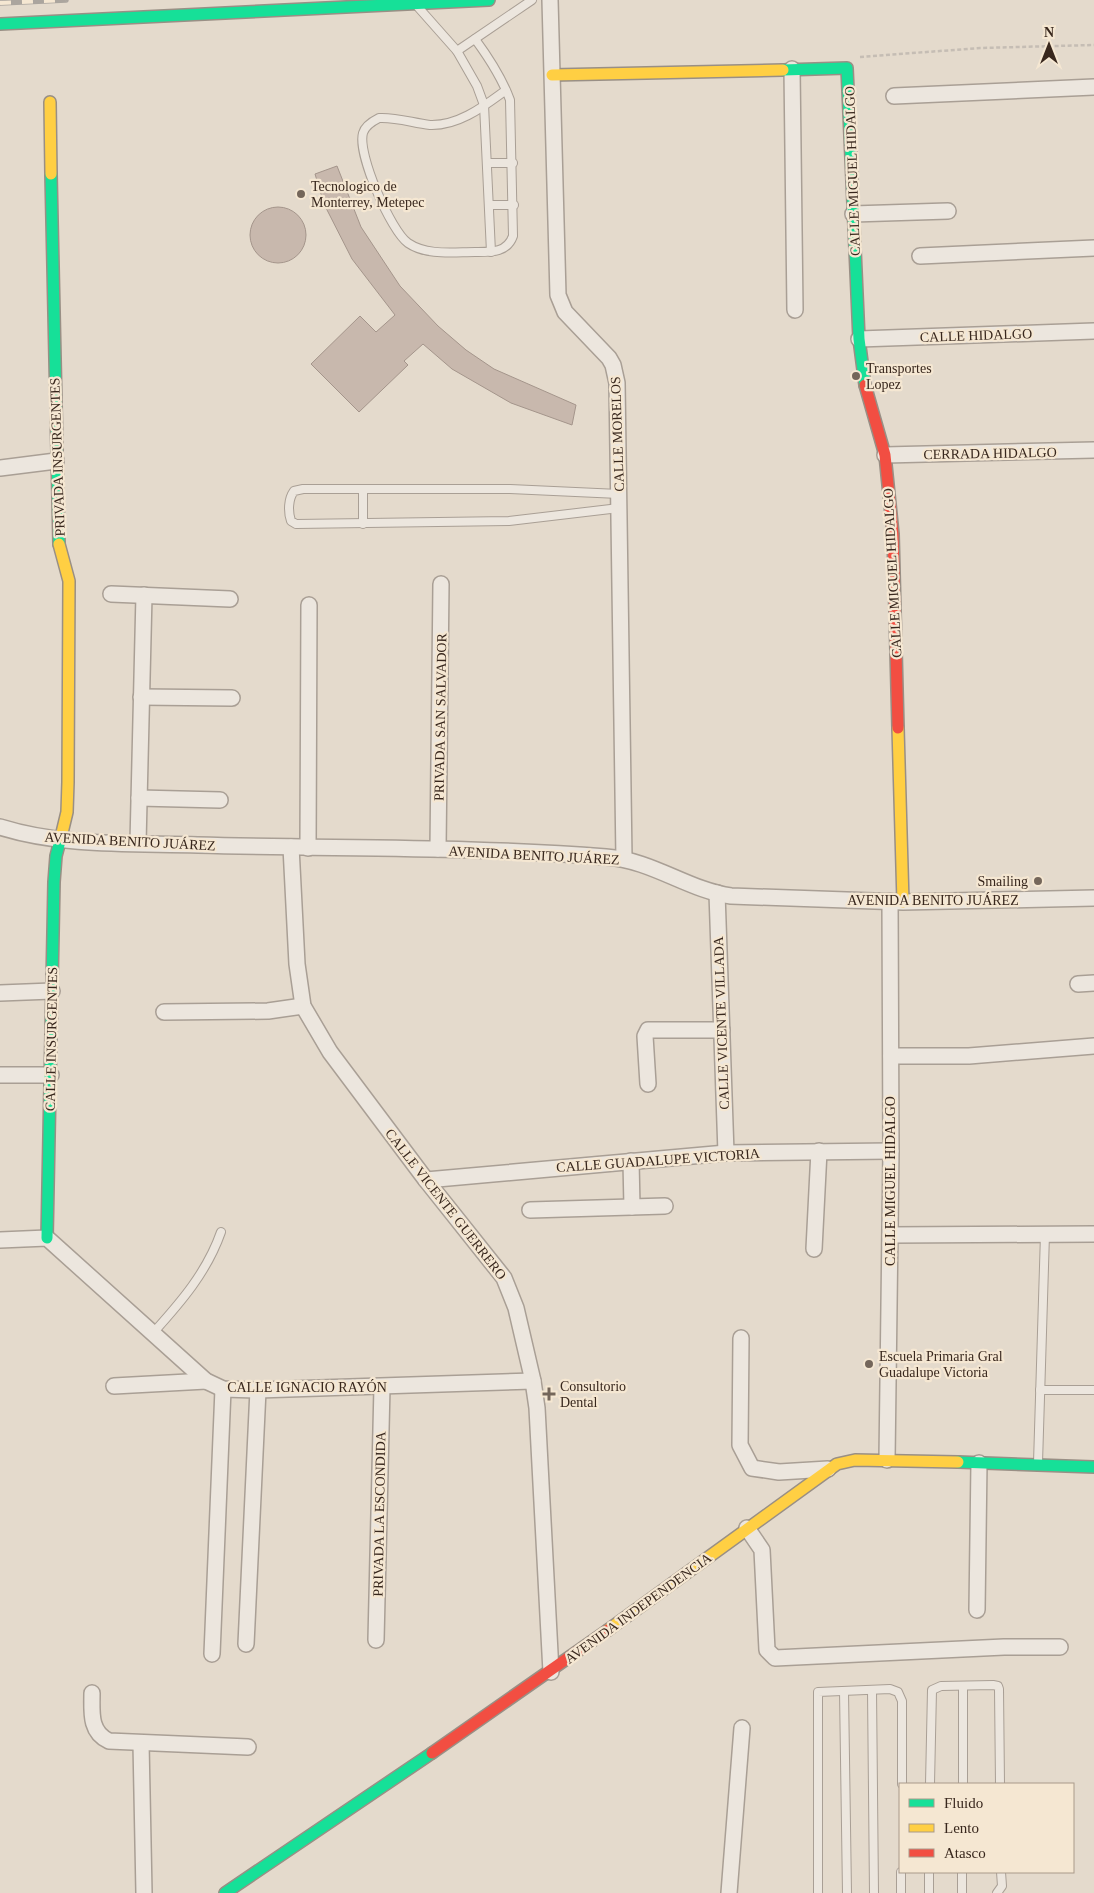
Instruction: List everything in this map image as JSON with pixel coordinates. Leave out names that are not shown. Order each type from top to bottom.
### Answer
[{"type":"street","points":[[0,24],[489,0]]},
{"type":"street","name":"CALLE MORELOS","points":[[550,0],[558,295],[565,312],[609,358],[616,374],[624,859]]},
{"type":"street","points":[[552,74],[847,68]]},
{"type":"street","name":"CALLE MIGUEL HIDALGO","points":[[847,68],[859,339],[865,385],[885,455],[893,534],[896,901],[890,1056],[891,1235],[887,1460]]},
{"type":"street","points":[[792,69],[795,310]]},
{"type":"street","points":[[894,96],[1094,87]]},
{"type":"street","name":"PRIVADA INSURGENTES","points":[[50,102],[58,532],[69,581],[67,812],[60,840]]},
{"type":"street","points":[[853,214],[948,211]]},
{"type":"street","points":[[920,256],[1094,248]]},
{"type":"street","name":"CALLE HIDALGO","points":[[859,339],[1094,331]]},
{"type":"street","name":"CERRADA HIDALGO","points":[[885,455],[1094,450]]},
{"type":"street","points":[[0,468],[56,461]]},
{"type":"street","name":"PRIVADA SAN SALVADOR","points":[[438,849],[441,584]]},
{"type":"street","points":[[111,594],[230,598]]},
{"type":"street","points":[[138,843],[144,595]]},
{"type":"street","points":[[308,848],[309,605]]},
{"type":"street","points":[[141,697],[232,698]]},
{"type":"street","points":[[139,798],[220,800]]},
{"type":"street","name":"AVENIDA BENITO JUÁREZ","points":[[0,827],[60,840],[308,848],[438,849],[624,859],[646,865],[717,893],[739,897],[896,901],[1094,898]]},
{"type":"street","name":"CALLE INSURGENTES","points":[[46,1238],[54,882],[60,840]]},
{"type":"street","name":"CALLE VICENTE GUERRERO","points":[[291,847],[297,964],[303,1006],[330,1052],[426,1180],[491,1260],[507,1283],[516,1308],[533,1381],[542,1483],[550,1672]]},
{"type":"street","name":"CALLE VICENTE VILLADA","points":[[717,893],[726,1153]]},
{"type":"street","points":[[1078,984],[1094,983]]},
{"type":"street","points":[[0,993],[52,991]]},
{"type":"street","points":[[164,1012],[268,1010],[303,1006]]},
{"type":"street","points":[[648,1084],[645,1036],[648,1030],[722,1030]]},
{"type":"street","points":[[890,1056],[969,1056],[1094,1046]]},
{"type":"street","points":[[0,1075],[51,1074]]},
{"type":"street","points":[[814,1248],[819,1151]]},
{"type":"street","name":"CALLE GUADALUPE VICTORIA","points":[[426,1180],[726,1153],[891,1151]]},
{"type":"street","points":[[631,1161],[632,1207]]},
{"type":"street","points":[[530,1210],[665,1206]]},
{"type":"street","points":[[891,1235],[1094,1234]]},
{"type":"street","points":[[0,1240],[46,1238]]},
{"type":"street","name":"CALLE IGNACIO RAYÓN","points":[[46,1238],[206,1381],[223,1389],[382,1387],[533,1381]]},
{"type":"street","points":[[741,1338],[740,1445],[752,1468],[779,1472],[828,1469]]},
{"type":"street","points":[[114,1386],[206,1381]]},
{"type":"street","name":"PRIVADA LA ESCONDIDA","points":[[376,1640],[382,1387]]},
{"type":"street","points":[[212,1654],[223,1389]]},
{"type":"street","points":[[246,1644],[258,1390]]},
{"type":"street","name":"AVENIDA INDEPENDENCIA","points":[[225,1893],[550,1672],[828,1469],[846,1461],[887,1460],[1094,1467]]},
{"type":"street","points":[[977,1610],[978,1464]]},
{"type":"street","points":[[747,1528],[758,1541],[762,1550],[768,1650],[775,1658],[1004,1647],[1060,1647]]},
{"type":"street","points":[[92,1693],[93,1722],[98,1735],[108,1741],[248,1747]]},
{"type":"street","points":[[729,1893],[742,1728]]},
{"type":"street","points":[[141,1743],[144,1893]]},
{"type":"lane","points":[[457,51],[532,0]]},
{"type":"lane","points":[[415,4],[457,51],[477,86],[484,105],[491,252]]},
{"type":"lane","points":[[475,39],[506,90],[511,108],[514,205],[514,226],[511,242],[500,250],[491,252],[431,252],[417,248],[405,240],[394,226],[378,190],[367,164],[362,141],[365,130],[379,118],[440,124],[459,119],[506,90]]},
{"type":"lane","points":[[488,163],[513,163]]},
{"type":"lane","points":[[489,205],[514,205]]},
{"type":"lane","points":[[363,489],[363,524]]},
{"type":"lane","points":[[510,489],[619,501],[509,521],[296,524],[291,521],[290,514],[291,495],[298,490],[510,489]]},
{"type":"lane","points":[[153,1333],[201,1276],[212,1257],[221,1232]]},
{"type":"lane","points":[[1038,1465],[1045,1234]]},
{"type":"lane","points":[[1040,1390],[1094,1390]]},
{"type":"lane","points":[[930,1783],[932,1690],[936,1686],[993,1685],[999,1687],[1000,1783]]},
{"type":"lane","points":[[962,1783],[963,1686]]},
{"type":"lane","points":[[872,1690],[874,1893]]},
{"type":"lane","points":[[818,1893],[818,1692],[895,1690],[902,1698],[902,1783]]},
{"type":"lane","points":[[844,1691],[847,1893]]},
{"type":"lane","points":[[901,1873],[901,1893]]},
{"type":"lane","points":[[929,1873],[929,1893]]},
{"type":"lane","points":[[962,1873],[962,1893]]},
{"type":"lane","points":[[997,1893],[1002,1886],[1002,1873]]},
{"type":"path","points":[[847,68],[847,60],[851,58],[980,48],[1094,45]]},
{"type":"building","points":[[337,166],[361,227],[400,286],[438,326],[466,350],[494,369],[576,405],[572,425],[511,403],[452,369],[423,344],[404,361],[408,365],[359,412],[311,364],[360,316],[376,332],[395,315],[352,259],[324,204],[315,174]]},
{"type":"building","points":[[278,207],[289,209],[298,215],[304,224],[306,235],[304,246],[298,255],[289,261],[278,263],[267,261],[258,255],[252,246],[250,235],[252,224],[258,215],[267,209]]},
{"type":"railway","points":[[0,3],[66,0]]},
{"type":"traffic: fast","points":[[0,24],[489,0]]},
{"type":"traffic: fast","points":[[783,70],[847,68],[859,339],[865,385]]},
{"type":"traffic: fast","points":[[51,174],[59,544]]},
{"type":"traffic: fast","points":[[47,1238],[54,882],[56,856],[61,837]]},
{"type":"traffic: fast","points":[[958,1462],[1094,1467]]},
{"type":"traffic: fast","points":[[225,1893],[432,1753]]},
{"type":"traffic: slow","points":[[552,75],[783,70]]},
{"type":"traffic: slow","points":[[50,102],[51,174]]},
{"type":"traffic: slow","points":[[59,544],[69,581],[68,782],[67,812],[61,837]]},
{"type":"traffic: slow","points":[[898,728],[903,902]]},
{"type":"traffic: slow","points":[[608,1630],[837,1464],[855,1460],[958,1462]]},
{"type":"traffic: jam","points":[[865,385],[885,455],[893,534],[898,728]]},
{"type":"traffic: jam","points":[[432,1753],[608,1630]]},
{"type":"place","name":"Tecnologico de Monterrey, Metepec","points":[[301,194]]},
{"type":"place","name":"Transportes Lopez","points":[[856,376]]},
{"type":"place","name":"Smailing","points":[[1038,881]]},
{"type":"place","name":"Escuela Primaria Gral Guadalupe Victoria","points":[[869,1364]]},
{"type":"place","name":"Consultorio Dental","points":[[549,1394]]}]
